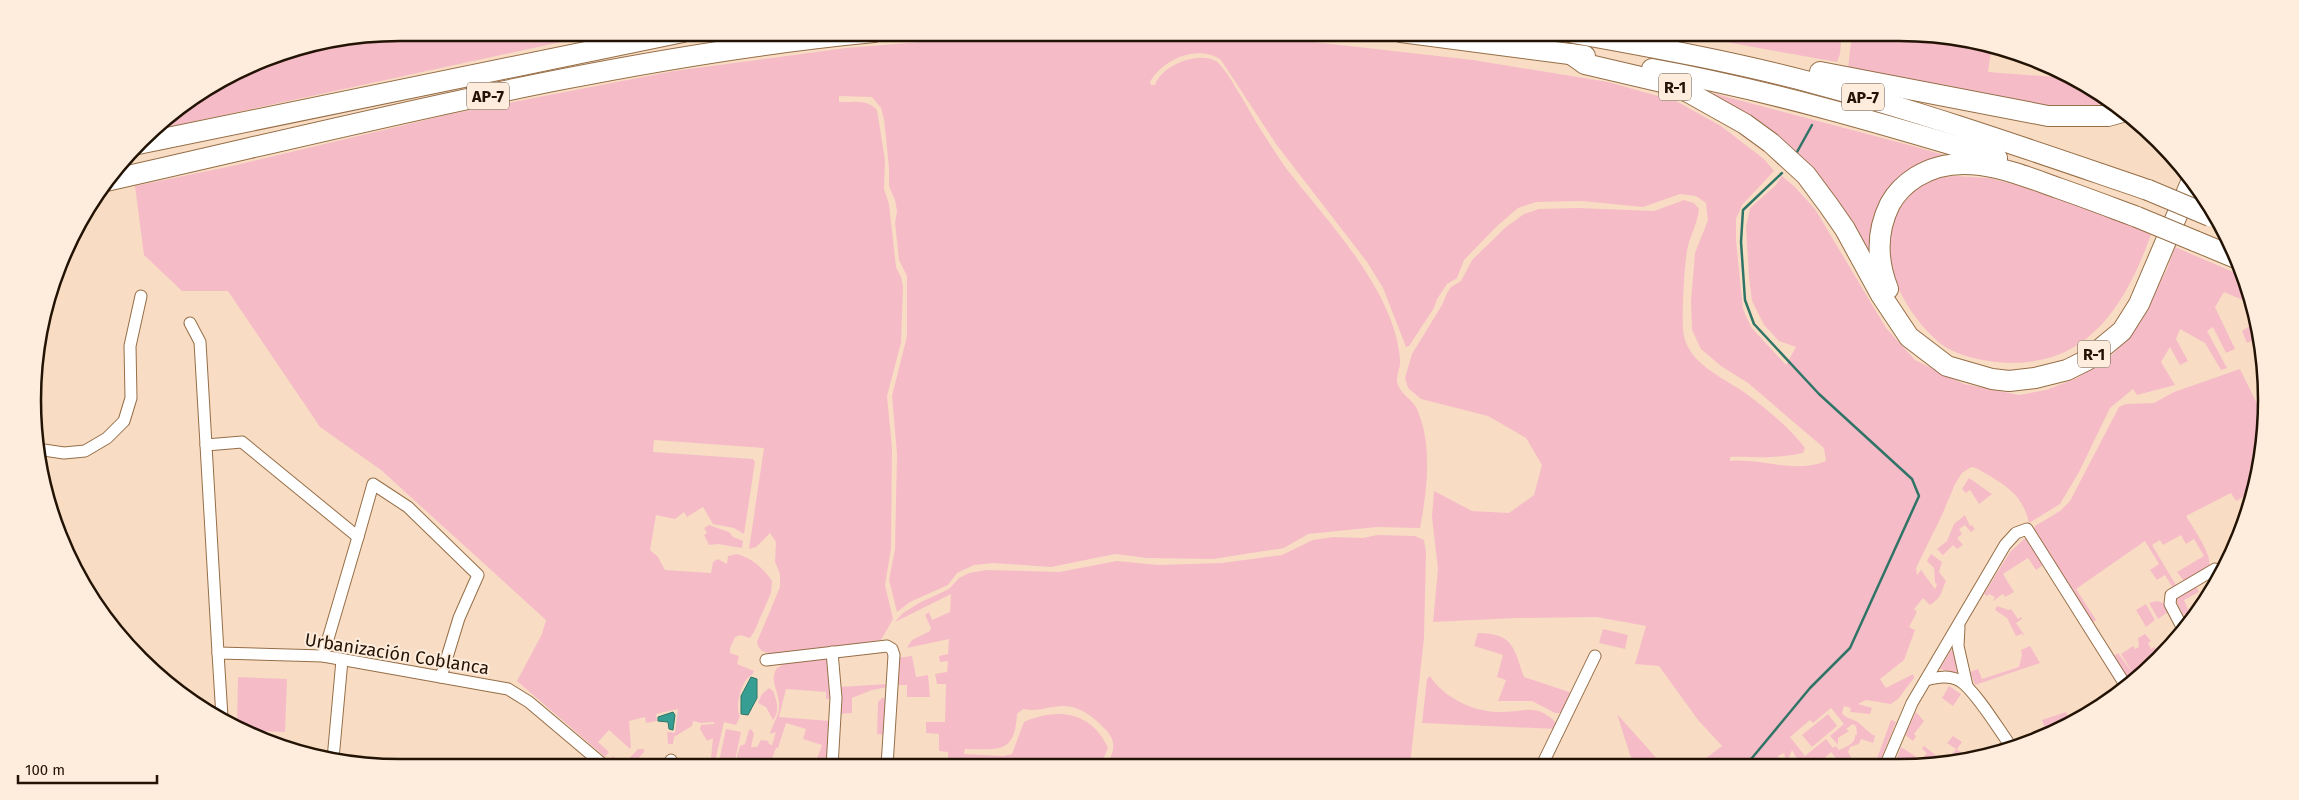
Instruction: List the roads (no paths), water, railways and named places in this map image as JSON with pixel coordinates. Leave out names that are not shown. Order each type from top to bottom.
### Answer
[{"type":"highway","name":"AP-7","points":[[151,141],[639,41]]},
{"type":"highway","name":"AP-7","points":[[118,178],[427,108],[635,65],[790,41]]},
{"type":"highway","name":"AP-7","points":[[1471,41],[1571,54],[1700,78],[1844,112],[2004,160],[2196,238],[2223,247]]},
{"type":"highway","name":"AP-7","points":[[1618,41],[1689,54],[1816,83],[1935,117],[2148,190],[2205,214]]},
{"type":"highway","points":[[1672,41],[1774,63],[2048,116],[2108,116],[2115,114]]},
{"type":"highway","name":"R-1","points":[[1571,54],[1585,64],[1662,82],[1688,92],[1745,124],[1771,142],[1806,176],[1829,206],[1845,229],[1881,295],[1909,337],[1947,366],[1992,379],[2009,381],[2035,378],[2067,370],[2087,360],[2122,331],[2139,304],[2188,188]]},
{"type":"highway","points":[[2138,214],[2019,174],[1987,166],[1948,165],[1927,170],[1907,183],[1894,197],[1886,213],[1881,230],[1880,256],[1883,273],[1895,302],[1906,319],[1938,350],[1977,367],[2012,374],[2034,372],[2065,365],[2106,339],[2134,302],[2185,183]]},
{"type":"highway","points":[[2196,238],[2226,253]]},
{"type":"street","points":[[45,450],[64,453],[85,451],[107,438],[124,421],[129,409],[132,387],[130,346],[141,296]]},
{"type":"street","points":[[190,322],[200,342],[222,711]]},
{"type":"street","points":[[206,445],[242,442],[358,537]]},
{"type":"street","points":[[323,656],[373,484],[408,507],[478,575],[459,618],[441,677]]},
{"type":"street","points":[[1888,759],[1902,722],[1926,680],[2008,541],[2020,530],[2027,529],[2123,681]]},
{"type":"street","points":[[2180,623],[2170,604],[2171,595],[2215,569]]},
{"type":"street","points":[[1959,626],[1958,646],[1968,686],[2008,742]]},
{"type":"street","points":[[766,660],[887,646],[892,649],[894,655],[887,759]]},
{"type":"street","points":[[832,652],[836,698],[832,759]]},
{"type":"street","name":"Urbanización Coblanca","points":[[218,653],[323,656],[508,689],[529,702],[597,759]]},
{"type":"street","points":[[1545,759],[1595,656]]},
{"type":"street","points":[[334,753],[342,660]]},
{"type":"street","points":[[1926,680],[1939,676],[1952,678],[1968,686]]},
{"type":"water","points":[[751,677],[757,679],[757,698],[748,715],[741,714],[741,696]]},
{"type":"water","points":[[673,712],[675,715],[673,730],[669,729],[668,722],[658,721],[658,717]]},
{"type":"waterway","points":[[1797,152],[1812,125]]},
{"type":"waterway","points":[[1751,759],[1810,688],[1850,648],[1919,496],[1912,479],[1819,394],[1754,324],[1745,300],[1741,242],[1743,210],[1782,173]]}]
